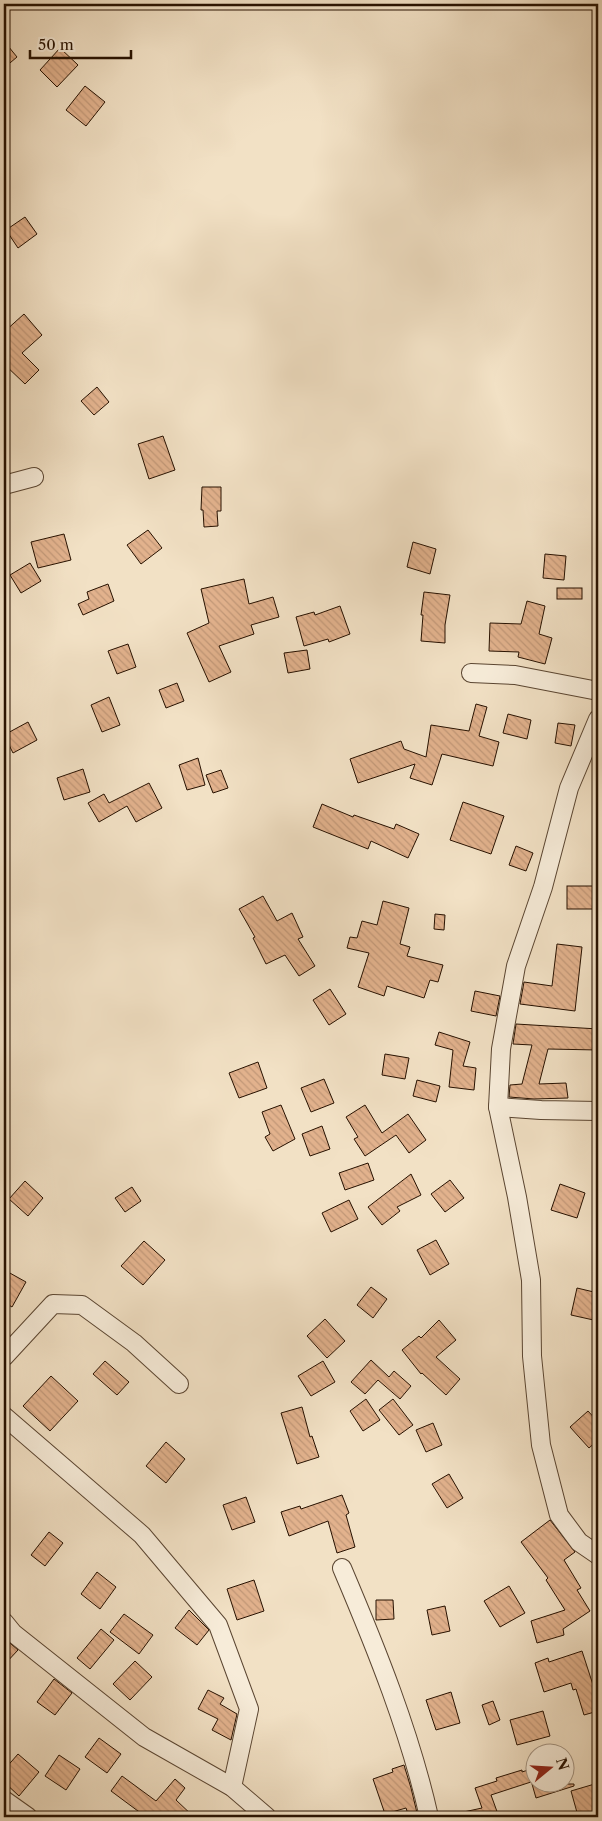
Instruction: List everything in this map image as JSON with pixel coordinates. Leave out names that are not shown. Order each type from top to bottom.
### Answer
[{"type":"street","points":[[4,485],[34,477]]},
{"type":"street","points":[[472,673],[516,675],[598,691]]},
{"type":"street","points":[[598,719],[569,788],[543,887],[516,966],[501,1049],[498,1106],[517,1197],[530,1280],[532,1356],[541,1445],[559,1515],[579,1542],[598,1555]]},
{"type":"street","points":[[498,1106],[541,1110],[598,1111]]},
{"type":"street","points":[[4,1357],[53,1304],[82,1305],[134,1343],[178,1384]]},
{"type":"street","points":[[4,1416],[142,1535],[218,1625],[249,1709],[232,1787]]},
{"type":"street","points":[[342,1568],[377,1650],[421,1782],[429,1817]]},
{"type":"street","points":[[4,1622],[12,1633],[144,1737],[232,1787],[267,1817]]},
{"type":"street","points":[[4,1800],[28,1817]]},
{"type":"building","points":[[4,41],[17,57],[4,68]]},
{"type":"building","points":[[60,48],[78,65],[57,87],[40,70]]},
{"type":"building","points":[[85,86],[105,102],[86,126],[66,110]]},
{"type":"building","points":[[25,217],[37,234],[18,248],[6,230]]},
{"type":"building","points":[[24,314],[42,335],[22,353],[39,370],[25,384],[4,364],[4,332]]},
{"type":"building","points":[[97,387],[109,402],[94,415],[81,401]]},
{"type":"building","points":[[163,436],[175,470],[149,479],[138,444]]},
{"type":"building","points":[[202,487],[221,487],[221,511],[217,511],[218,526],[204,527],[203,510],[201,510]]},
{"type":"building","points":[[148,530],[162,548],[141,564],[127,545]]},
{"type":"building","points":[[64,534],[71,560],[38,568],[31,542]]},
{"type":"building","points":[[413,542],[436,549],[430,574],[407,567]]},
{"type":"building","points":[[545,554],[566,556],[564,580],[543,578]]},
{"type":"building","points":[[30,563],[41,581],[21,593],[10,575]]},
{"type":"building","points":[[244,579],[249,604],[273,597],[279,617],[251,625],[254,634],[219,646],[231,672],[209,682],[187,633],[209,623],[201,589]]},
{"type":"building","points":[[108,584],[114,601],[83,615],[78,604],[89,599],[87,592]]},
{"type":"building","points":[[557,588],[582,588],[582,599],[557,599]]},
{"type":"building","points":[[424,592],[450,595],[445,625],[445,643],[421,641],[423,615],[421,615]]},
{"type":"building","points":[[527,601],[545,606],[539,634],[552,638],[545,664],[518,657],[519,652],[489,651],[490,623],[521,624]]},
{"type":"building","points":[[340,606],[350,634],[329,642],[328,639],[304,646],[296,617],[314,612],[315,615]]},
{"type":"building","points":[[128,644],[136,667],[117,674],[108,651]]},
{"type":"building","points":[[307,650],[310,669],[288,673],[284,653]]},
{"type":"building","points":[[177,683],[184,701],[166,708],[159,690]]},
{"type":"building","points":[[109,697],[120,725],[102,732],[91,705]]},
{"type":"building","points":[[476,704],[487,707],[479,736],[499,742],[493,766],[442,754],[432,785],[410,778],[415,764],[358,783],[350,759],[401,741],[404,749],[426,757],[431,725],[469,731]]},
{"type":"building","points":[[508,714],[531,720],[527,739],[503,733]]},
{"type":"building","points":[[28,722],[37,740],[13,753],[4,735]]},
{"type":"building","points":[[558,723],[575,725],[571,746],[555,743]]},
{"type":"building","points":[[198,758],[205,785],[187,790],[179,765]]},
{"type":"building","points":[[83,769],[90,792],[64,800],[57,778]]},
{"type":"building","points":[[221,770],[228,788],[213,793],[206,775]]},
{"type":"building","points":[[149,783],[162,808],[136,822],[127,806],[99,822],[88,803],[104,794],[109,803]]},
{"type":"building","points":[[463,802],[504,816],[491,854],[450,840]]},
{"type":"building","points":[[322,804],[353,817],[354,815],[394,829],[396,824],[419,834],[408,858],[371,841],[368,849],[313,827]]},
{"type":"building","points":[[516,846],[533,853],[526,871],[509,865]]},
{"type":"building","points":[[567,886],[594,886],[594,909],[567,909]]},
{"type":"building","points":[[263,896],[277,921],[292,913],[303,937],[298,939],[315,966],[299,976],[285,955],[266,964],[253,938],[255,937],[239,909]]},
{"type":"building","points":[[383,901],[409,908],[400,944],[410,947],[407,956],[443,965],[438,982],[430,980],[424,998],[387,986],[384,996],[358,987],[369,953],[347,948],[350,937],[357,938],[362,921],[377,925]]},
{"type":"building","points":[[435,914],[445,915],[444,930],[434,929]]},
{"type":"building","points":[[557,944],[582,947],[575,1011],[520,1004],[524,982],[552,986]]},
{"type":"building","points":[[330,989],[346,1014],[329,1025],[313,1000]]},
{"type":"building","points":[[475,991],[500,996],[496,1016],[471,1011]]},
{"type":"building","points":[[516,1024],[598,1029],[598,1050],[548,1049],[539,1084],[566,1083],[568,1098],[534,1099],[509,1097],[510,1085],[522,1084],[532,1045],[513,1044]]},
{"type":"building","points":[[439,1032],[470,1042],[463,1066],[476,1068],[474,1090],[449,1087],[453,1050],[435,1045]]},
{"type":"building","points":[[385,1054],[409,1058],[405,1079],[382,1075]]},
{"type":"building","points":[[258,1062],[267,1088],[239,1098],[229,1073]]},
{"type":"building","points":[[324,1079],[334,1103],[311,1112],[301,1088]]},
{"type":"building","points":[[417,1080],[440,1086],[436,1102],[413,1096]]},
{"type":"building","points":[[281,1105],[295,1139],[273,1151],[265,1137],[270,1134],[262,1112]]},
{"type":"building","points":[[365,1105],[382,1133],[408,1114],[426,1140],[409,1153],[396,1135],[365,1156],[354,1139],[358,1137],[346,1117]]},
{"type":"building","points":[[322,1126],[330,1149],[310,1156],[302,1134]]},
{"type":"building","points":[[368,1163],[374,1180],[345,1190],[339,1173]]},
{"type":"building","points":[[411,1174],[421,1195],[397,1207],[400,1211],[382,1225],[368,1207]]},
{"type":"building","points":[[450,1180],[464,1198],[445,1212],[431,1194]]},
{"type":"building","points":[[25,1181],[43,1198],[28,1216],[9,1199]]},
{"type":"building","points":[[560,1184],[585,1193],[577,1218],[551,1210]]},
{"type":"building","points":[[132,1187],[141,1201],[125,1212],[115,1198]]},
{"type":"building","points":[[349,1200],[358,1219],[331,1232],[322,1213]]},
{"type":"building","points":[[436,1240],[449,1264],[430,1275],[417,1250]]},
{"type":"building","points":[[144,1241],[165,1260],[143,1285],[121,1266]]},
{"type":"building","points":[[8,1272],[26,1282],[12,1307],[4,1302],[4,1279]]},
{"type":"building","points":[[371,1287],[387,1299],[373,1318],[357,1305]]},
{"type":"building","points":[[577,1288],[598,1293],[598,1321],[571,1315]]},
{"type":"building","points":[[325,1319],[345,1341],[327,1358],[307,1336]]},
{"type":"building","points":[[439,1320],[456,1340],[436,1357],[460,1379],[446,1395],[421,1374],[402,1350],[419,1336],[421,1338]]},
{"type":"building","points":[[371,1360],[389,1377],[394,1371],[411,1386],[400,1399],[378,1380],[365,1394],[351,1382]]},
{"type":"building","points":[[105,1361],[129,1382],[117,1395],[93,1374]]},
{"type":"building","points":[[323,1361],[335,1382],[311,1396],[298,1376]]},
{"type":"building","points":[[51,1376],[78,1401],[50,1431],[23,1406]]},
{"type":"building","points":[[366,1399],[380,1420],[363,1431],[350,1411]]},
{"type":"building","points":[[393,1399],[413,1425],[399,1435],[379,1410]]},
{"type":"building","points":[[302,1407],[310,1437],[312,1436],[319,1457],[297,1464],[281,1413]]},
{"type":"building","points":[[588,1411],[598,1422],[598,1440],[589,1448],[570,1427]]},
{"type":"building","points":[[433,1423],[442,1445],[426,1452],[416,1430]]},
{"type":"building","points":[[166,1442],[185,1459],[166,1483],[146,1466]]},
{"type":"building","points":[[449,1474],[463,1498],[447,1508],[432,1484]]},
{"type":"building","points":[[342,1495],[349,1513],[346,1515],[355,1547],[337,1553],[328,1521],[289,1536],[281,1512],[300,1506],[301,1509]]},
{"type":"building","points":[[246,1497],[255,1522],[232,1530],[223,1505]]},
{"type":"building","points":[[550,1520],[575,1552],[564,1560],[581,1588],[577,1590],[590,1611],[563,1629],[564,1635],[537,1643],[531,1621],[565,1610],[546,1580],[548,1578],[521,1542]]},
{"type":"building","points":[[49,1532],[63,1543],[45,1566],[31,1555]]},
{"type":"building","points":[[97,1572],[116,1587],[100,1609],[81,1594]]},
{"type":"building","points":[[254,1580],[264,1611],[237,1620],[227,1589]]},
{"type":"building","points":[[509,1586],[525,1613],[500,1627],[484,1601]]},
{"type":"building","points":[[376,1600],[393,1600],[394,1619],[376,1620]]},
{"type":"building","points":[[445,1606],[450,1631],[432,1635],[427,1610]]},
{"type":"building","points":[[189,1610],[209,1630],[197,1645],[175,1628]]},
{"type":"building","points":[[124,1614],[153,1635],[139,1654],[110,1632]]},
{"type":"building","points":[[101,1629],[114,1640],[90,1669],[77,1658]]},
{"type":"building","points":[[4,1638],[18,1650],[4,1665]]},
{"type":"building","points":[[582,1651],[595,1691],[598,1690],[598,1711],[584,1715],[576,1689],[573,1690],[571,1683],[544,1692],[535,1663],[548,1658],[549,1662]]},
{"type":"building","points":[[135,1661],[152,1677],[130,1700],[113,1684]]},
{"type":"building","points":[[54,1679],[72,1693],[55,1715],[37,1702]]},
{"type":"building","points":[[208,1690],[224,1698],[220,1704],[237,1714],[231,1740],[212,1730],[218,1719],[198,1709]]},
{"type":"building","points":[[451,1692],[460,1723],[436,1730],[426,1700]]},
{"type":"building","points":[[493,1701],[500,1720],[489,1725],[482,1705]]},
{"type":"building","points":[[543,1711],[550,1736],[517,1745],[510,1720]]},
{"type":"building","points":[[99,1738],[121,1754],[107,1773],[85,1757]]},
{"type":"building","points":[[18,1754],[39,1772],[19,1796],[4,1782],[4,1770]]},
{"type":"building","points":[[59,1755],[80,1769],[66,1790],[45,1776]]},
{"type":"building","points":[[404,1765],[418,1817],[409,1817],[406,1808],[385,1814],[373,1779],[393,1772],[392,1769]]},
{"type":"building","points":[[522,1770],[522,1772],[524,1771],[524,1784],[491,1795],[499,1817],[460,1817],[459,1813],[482,1808],[475,1788],[497,1781],[496,1778]]},
{"type":"building","points":[[122,1776],[156,1801],[175,1779],[185,1788],[176,1800],[194,1817],[146,1817],[111,1791]]},
{"type":"building","points":[[598,1783],[598,1810],[578,1816],[572,1794],[574,1794],[574,1790]]},
{"type":"building","points":[[535,1794],[549,1794],[536,1798]]}]
